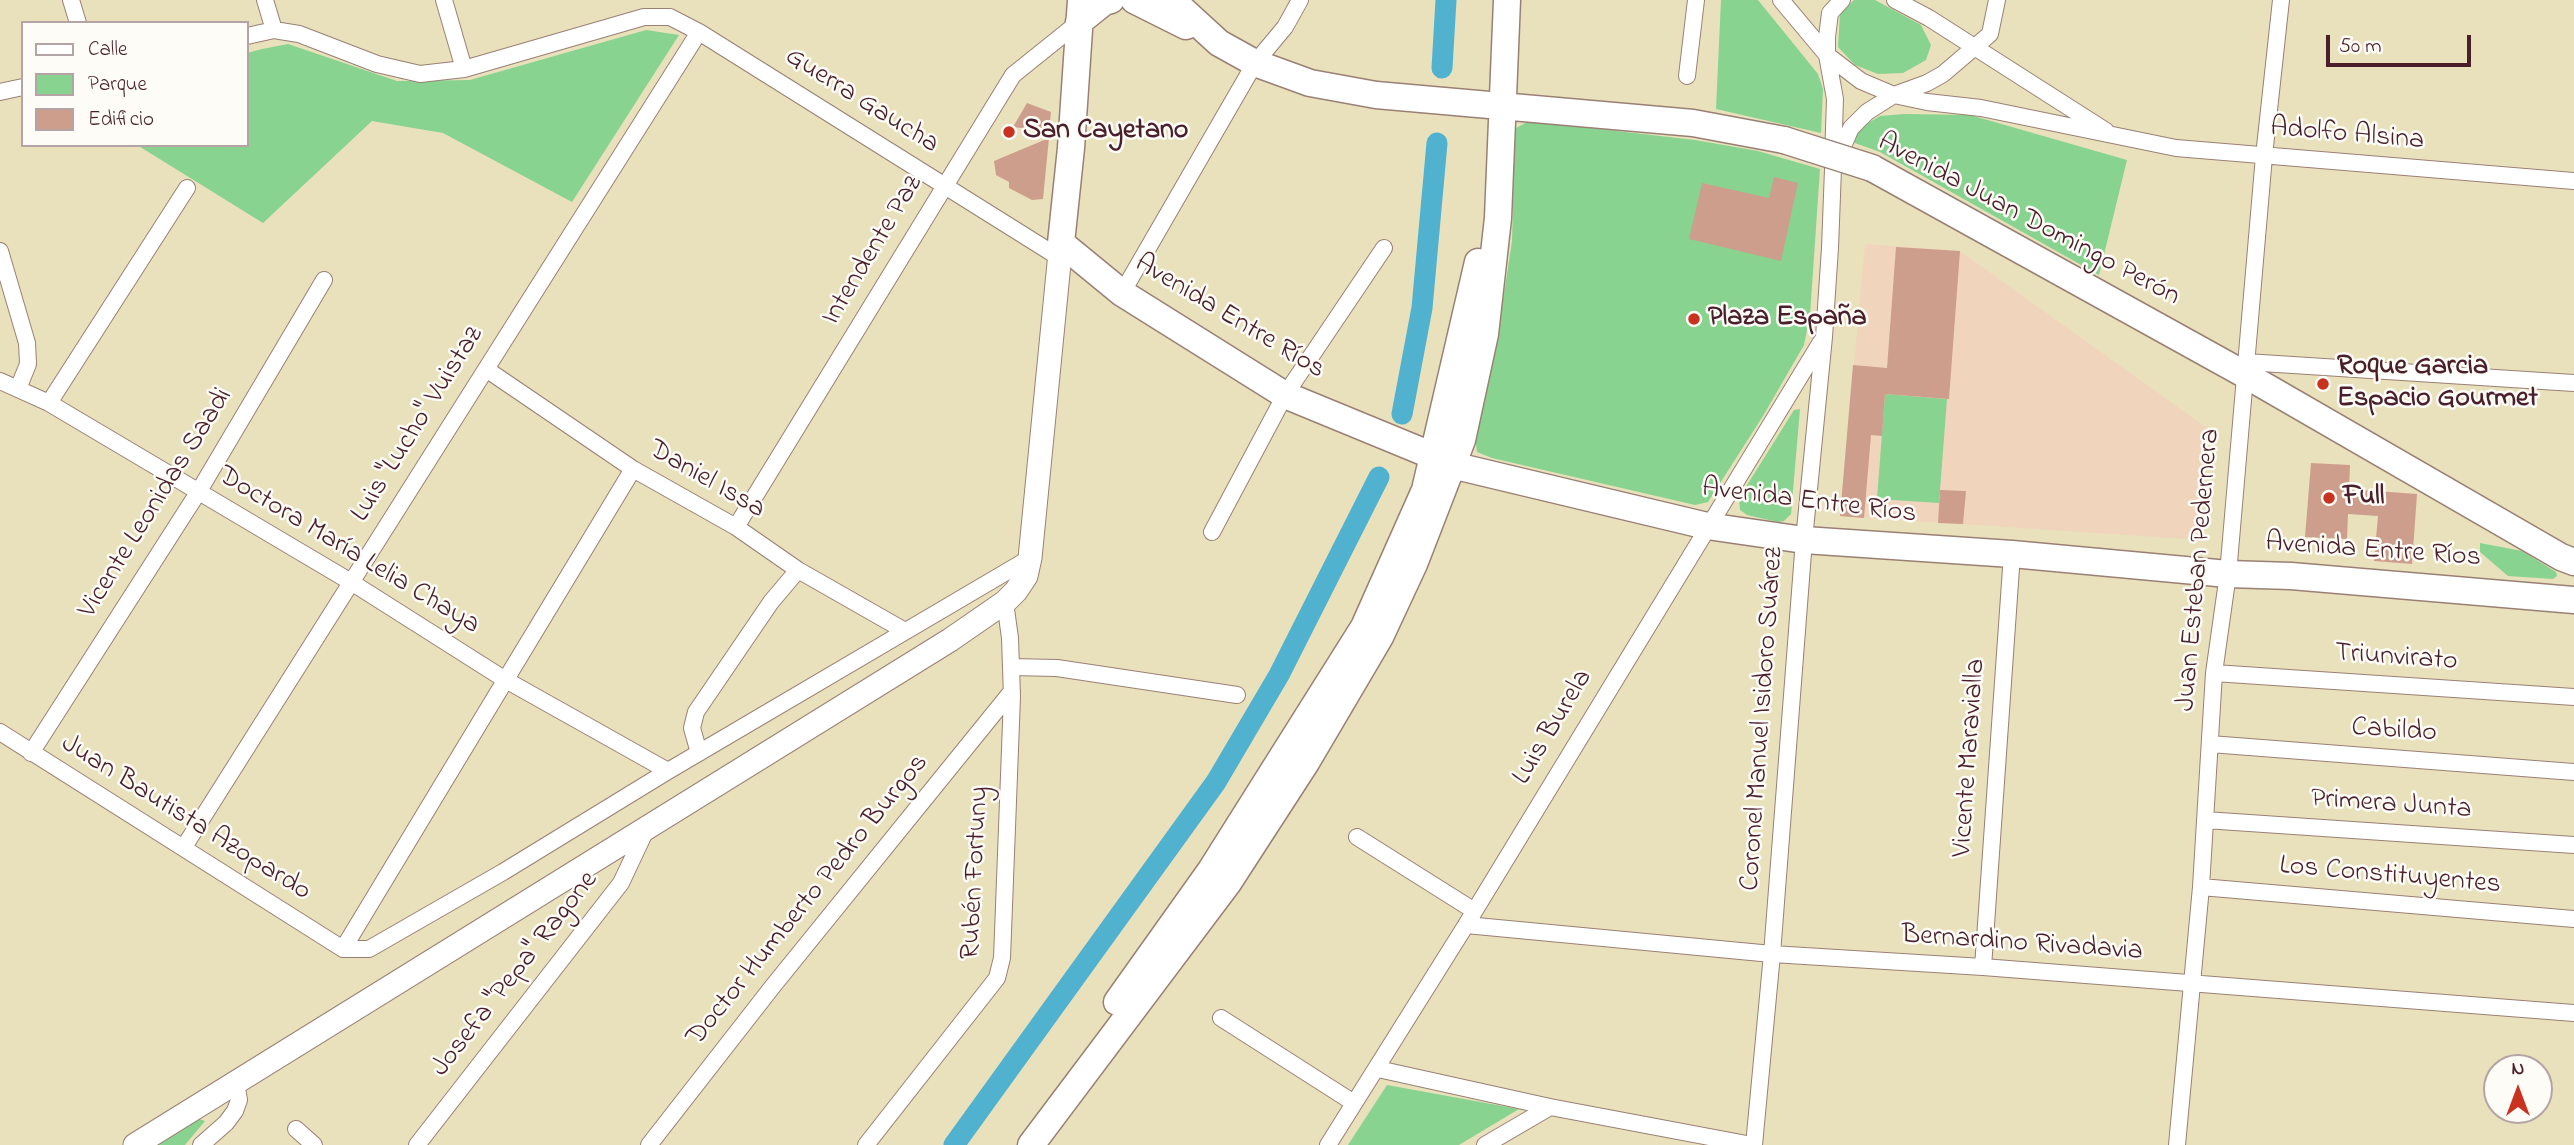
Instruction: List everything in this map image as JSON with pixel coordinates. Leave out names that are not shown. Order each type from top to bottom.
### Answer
[{"type":"main road","points":[[135,1145],[950,640],[1005,602],[1016,591],[1026,576],[1030,558],[1071,148],[1080,11],[1111,0]]},
{"type":"main road","points":[[1134,0],[1219,43]]},
{"type":"main road","name":"Avenida Juan Domingo Perón","points":[[1172,0],[1219,43],[1255,63],[1310,83],[1363,93],[1693,123],[1784,140],[1872,168],[2245,368],[2549,551],[2574,562]]},
{"type":"main road","points":[[1013,1145],[1211,870],[1364,627],[1425,490],[1444,460],[1462,440],[1485,334],[1498,218],[1493,104],[1498,0]]},
{"type":"main road","points":[[1493,104],[1507,0]]},
{"type":"main road","name":"Avenida Entre Ríos","points":[[1060,251],[1285,395],[1444,460],[1579,497],[1707,526],[1804,540],[2012,554],[2228,574],[2291,576],[2574,600]]},
{"type":"main road","points":[[1031,1145],[1228,883],[1307,761],[1380,636],[1414,564],[1444,460]]},
{"type":"street","points":[[71,0],[77,21]]},
{"type":"street","points":[[265,0],[274,30]]},
{"type":"street","points":[[444,0],[464,69]]},
{"type":"street","points":[[248,36],[274,30],[299,34],[377,64],[420,74],[464,69],[644,17],[639,0]]},
{"type":"street","points":[[1122,293],[1255,63],[1285,27],[1300,0]]},
{"type":"street","points":[[1686,76],[1696,0]]},
{"type":"street","name":"Adolfo Alsina","points":[[1781,0],[1827,55],[1861,81],[1894,95],[1981,108],[2116,138],[2176,148],[2574,181]]},
{"type":"street","name":"Adolfo Alsina","points":[[1833,169],[1835,99],[1827,55],[1830,13],[1842,0]]},
{"type":"street","name":"Adolfo Alsina","points":[[1895,0],[1976,48],[2116,138]]},
{"type":"street","name":"Coronel Manuel Isidoro Suárez","points":[[1753,1145],[1772,954],[1804,540],[1824,337],[1833,169],[1851,128],[1867,112],[1894,95],[1943,74],[1990,34],[1997,0]]},
{"type":"street","name":"Juan Esteban Pedernera","points":[[2177,1145],[2201,887],[2214,673],[2228,574],[2264,156],[2281,0]]},
{"type":"street","name":"Intendente Paz","points":[[736,527],[1013,75],[1080,11]]},
{"type":"street","name":"Guerra Gaucha","points":[[644,17],[670,17],[699,32],[944,185],[1060,251]]},
{"type":"street","name":"Luis \"Lucho\" Vuistaz","points":[[184,847],[699,32]]},
{"type":"street","points":[[0,92],[21,87]]},
{"type":"street","points":[[49,403],[187,188]]},
{"type":"street","points":[[1212,532],[1285,395],[1384,248]]},
{"type":"street","points":[[0,251],[27,343],[28,364],[18,389]]},
{"type":"street","name":"Vicente Leonidas Saadi","points":[[31,753],[199,491],[324,279]]},
{"type":"street","name":"Luis Burela","points":[[1328,1145],[1378,1069],[1824,337]]},
{"type":"street","points":[[2245,368],[2574,383]]},
{"type":"street","name":"Daniel Issa","points":[[486,369],[633,469],[736,527],[798,570],[905,631]]},
{"type":"street","name":"Doctora María Lelia Chaya","points":[[0,381],[49,403],[351,582],[504,679],[668,771]]},
{"type":"street","points":[[343,949],[633,469]]},
{"type":"street","name":"Vicente Maravialla","points":[[1983,967],[2012,554]]},
{"type":"street","points":[[343,949],[369,949],[1030,558]]},
{"type":"street","points":[[699,753],[692,728],[696,712],[771,602],[798,570]]},
{"type":"street","name":"Rubén Fortuny","points":[[866,1145],[997,978],[1002,958],[1012,691],[1005,602]]},
{"type":"street","points":[[1011,667],[1057,668],[1237,695]]},
{"type":"street","name":"Triunvirato","points":[[2214,673],[2574,697]]},
{"type":"street","name":"Doctor Humberto Pedro Burgos","points":[[649,1145],[773,986],[1012,691]]},
{"type":"street","name":"Juan Bautista Azopardo","points":[[0,732],[343,949]]},
{"type":"street","name":"Cabildo","points":[[2210,744],[2574,772]]},
{"type":"street","name":"Primera Junta","points":[[2205,820],[2574,845]]},
{"type":"street","name":"Josefa \"Pepa\" Ragone","points":[[417,1145],[621,883],[646,830]]},
{"type":"street","points":[[1357,837],[1473,910]]},
{"type":"street","name":"Los Constituyentes","points":[[2201,887],[2574,919]]},
{"type":"street","name":"Bernardino Rivadavia","points":[[1466,925],[1772,954],[1983,967],[2574,1013]]},
{"type":"street","points":[[1221,1018],[1354,1103]]},
{"type":"street","points":[[1378,1069],[1550,1107],[1753,1145]]},
{"type":"street","points":[[201,1145],[226,1123],[235,1111],[239,1100],[236,1083]]},
{"type":"street","points":[[1485,1145],[1550,1107]]},
{"type":"street","points":[[296,1129],[314,1145]]},
{"type":"shaded area","points":[[1865,244],[1960,251],[2207,428],[2200,529],[2186,539],[1840,516]]},
{"type":"green space","points":[[1721,0],[1758,0],[1818,74],[1823,89],[1821,133],[1716,109]]},
{"type":"green space","points":[[1854,0],[1875,0],[1921,25],[1931,45],[1926,60],[1903,73],[1878,74],[1855,65],[1838,47],[1840,13]]},
{"type":"green space","points":[[646,30],[679,35],[572,202],[443,133],[372,121],[263,223],[140,147],[248,147],[248,53],[262,49],[288,44],[397,81],[470,80]]},
{"type":"green space","points":[[1970,115],[2127,160],[2099,275],[1880,152],[1852,142],[1861,127],[1880,116]]},
{"type":"green space","points":[[1529,121],[1695,140],[1758,151],[1820,169],[1810,315],[1804,345],[1708,502],[1695,505],[1492,458],[1477,452],[1475,437],[1497,340],[1512,241],[1515,133],[1516,128]]},
{"type":"green space","points":[[1885,394],[1947,399],[1939,503],[1877,499]]},
{"type":"green space","points":[[1800,409],[1791,514],[1784,521],[1778,522],[1747,515],[1740,510],[1739,498],[1794,410]]},
{"type":"green space","points":[[2480,543],[2522,551],[2556,572],[2557,576],[2553,579],[2508,576],[2480,552]]},
{"type":"green space","points":[[1387,1085],[1519,1109],[1459,1145],[1348,1145]]},
{"type":"green space","points":[[197,1118],[205,1121],[185,1145],[153,1145]]},
{"type":"building","points":[[1027,103],[1051,112],[1049,131],[1013,127]]},
{"type":"building","points":[[1049,138],[1043,199],[1032,200],[1009,188],[1009,182],[996,175],[994,161]]},
{"type":"building","points":[[1774,177],[1798,183],[1781,261],[1689,239],[1702,183],[1769,198]]},
{"type":"building","points":[[1896,247],[1960,251],[1949,399],[1885,394],[1882,436],[1871,435],[1864,518],[1840,516],[1853,365],[1887,368]]},
{"type":"building","points":[[2311,463],[2350,465],[2349,489],[2417,494],[2412,564],[2374,561],[2378,516],[2348,514],[2347,539],[2305,537]]},
{"type":"building","points":[[1940,490],[1966,491],[1963,524],[1938,523]]},
{"type":"waterway","points":[[1442,68],[1446,0]]},
{"type":"waterway","points":[[1402,414],[1422,308],[1437,143]]},
{"type":"waterway","points":[[954,1145],[1216,782],[1279,675],[1379,477]]},
{"type":"place","name":"San Cayetano","points":[[1009,132]]},
{"type":"place","name":"Plaza España","points":[[1694,319]]},
{"type":"place","name":"Roque Garcia Espacio Gourmet","points":[[2323,384]]},
{"type":"place","name":"Full","points":[[2329,498]]}]
